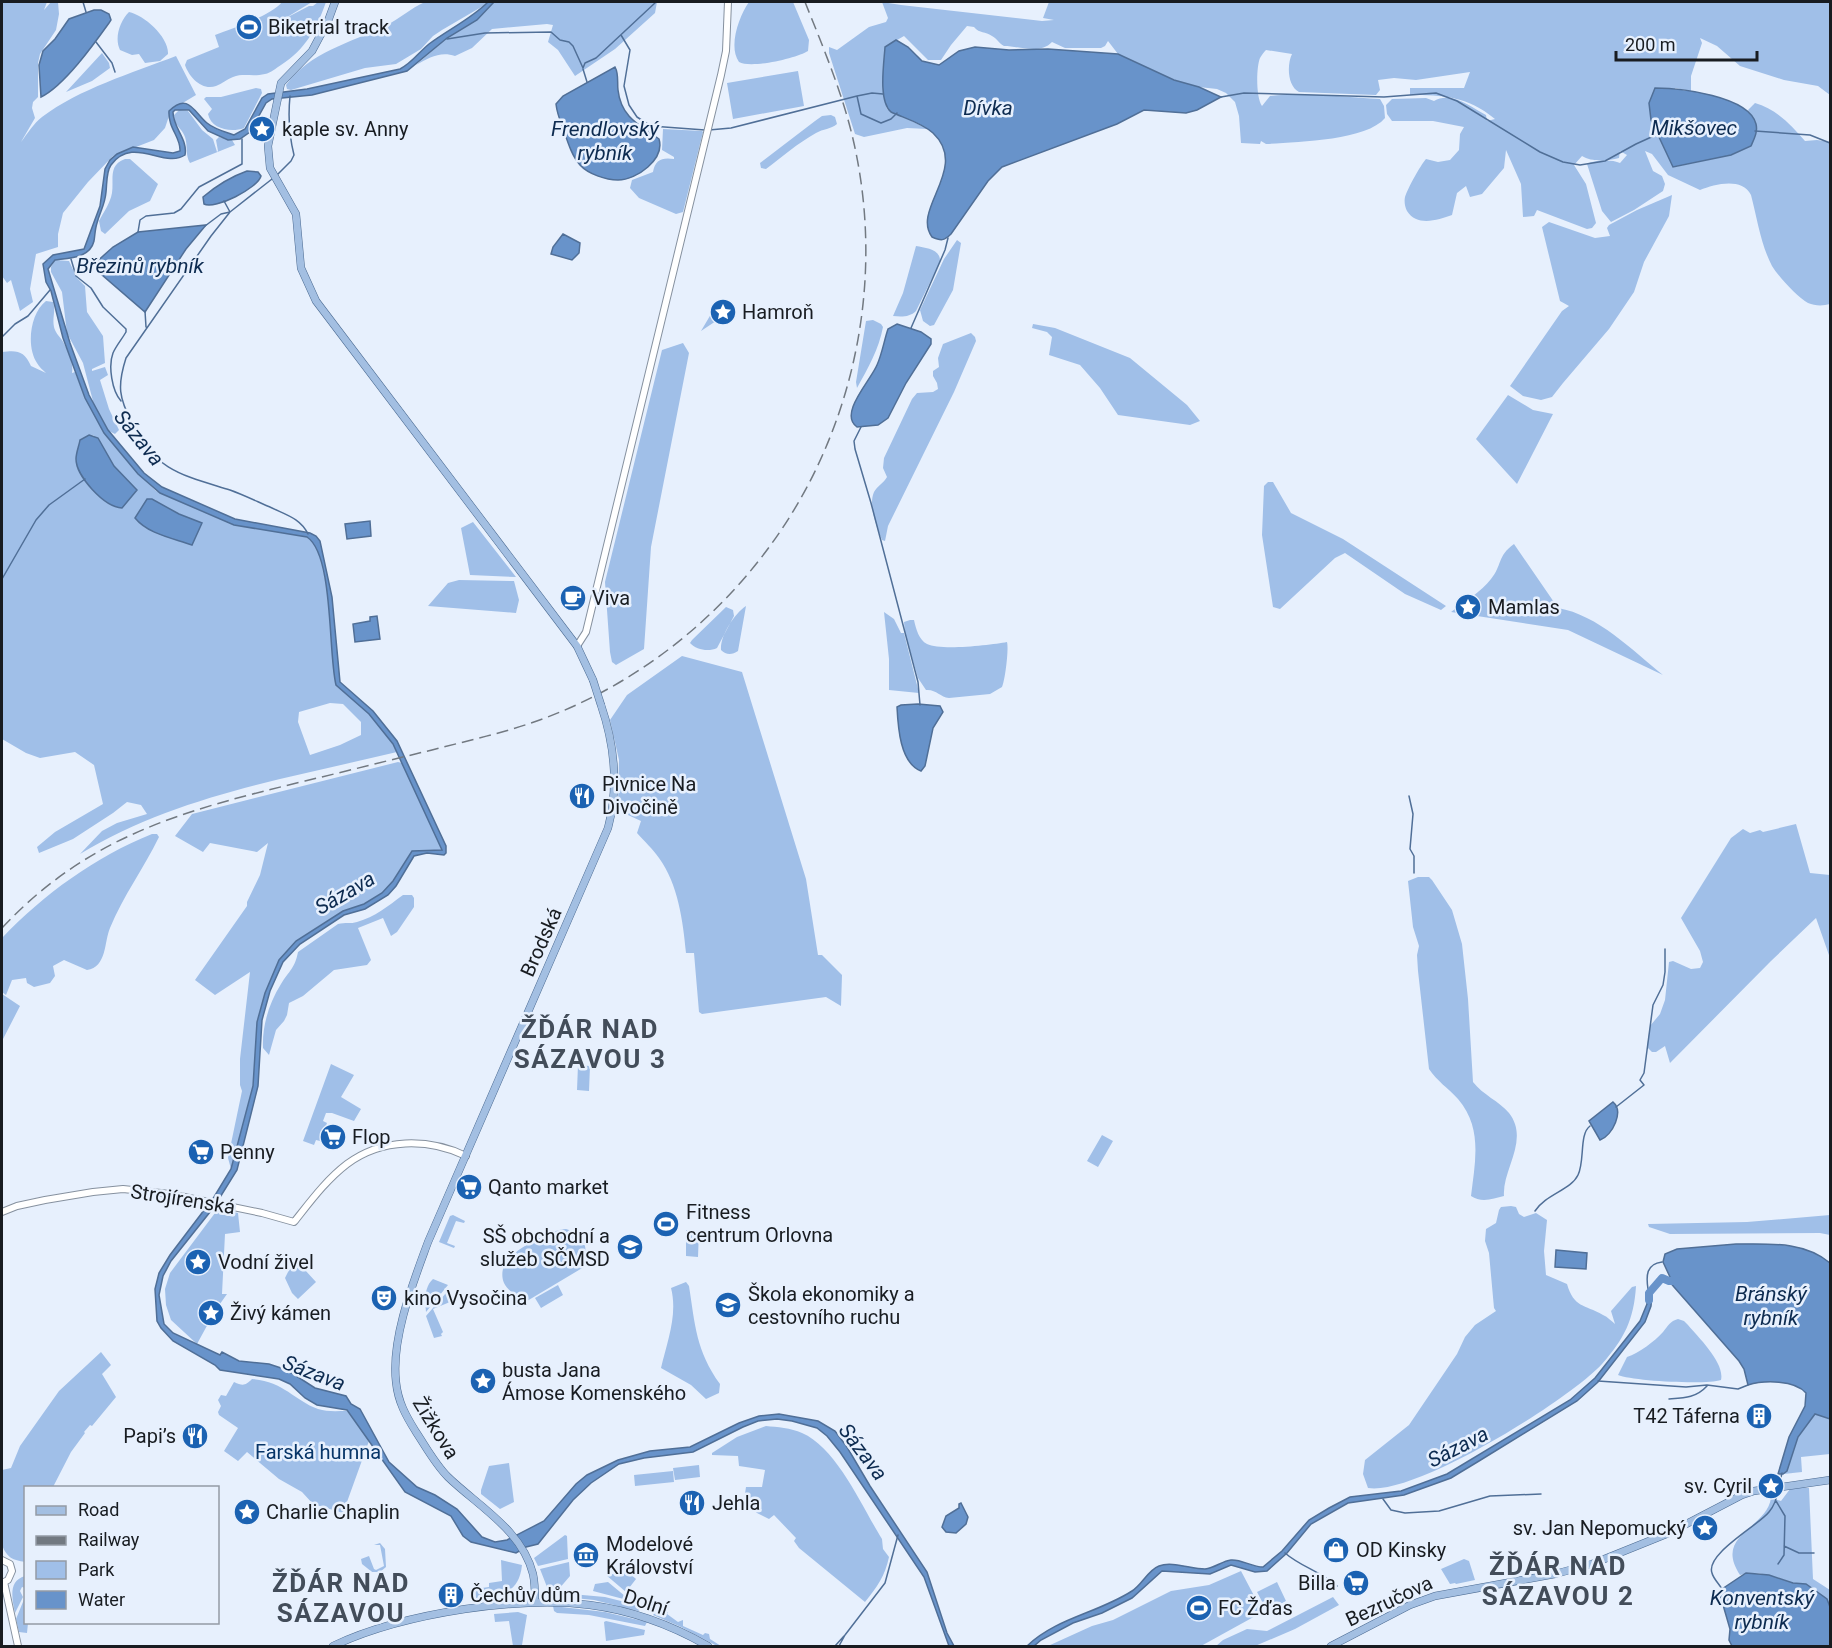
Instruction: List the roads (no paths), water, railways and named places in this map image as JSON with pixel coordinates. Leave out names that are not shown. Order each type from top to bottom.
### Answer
[{"type":"main road","name":"Brodská","points":[[335,2],[315,45],[285,77],[278,92],[268,146],[270,168],[296,214],[301,268],[316,301],[577,646],[593,680],[601,705],[612,743],[615,769],[613,805],[608,828],[428,1242]]},
{"type":"main road","name":"Žižkova","points":[[428,1242],[414,1282],[397,1345],[395,1370],[398,1398],[409,1421],[439,1467],[465,1492],[499,1519],[510,1532],[533,1573],[535,1602]]},
{"type":"main road","name":"Bezručova","points":[[1331,1647],[1410,1605],[1435,1596],[1555,1574],[1592,1564],[1669,1533],[1733,1498],[1754,1491],[1830,1480]]},
{"type":"main road","name":"Dolní","points":[[333,1647],[404,1620],[453,1611],[535,1602],[583,1603],[621,1610],[663,1624],[708,1647]]},
{"type":"street","points":[[577,646],[586,632],[721,75],[726,51],[728,2]]},
{"type":"street","name":"Strojírenská","points":[[2,1212],[45,1200],[123,1189],[170,1194],[223,1204],[294,1222],[325,1184],[348,1164],[383,1146],[407,1143],[436,1145],[466,1156]]},
{"type":"street","points":[[2,1560],[8,1562],[12,1569],[10,1578],[3,1582],[18,1647]]},
{"type":"water","points":[[488,2],[494,2],[477,20],[447,38],[407,71],[312,95],[272,99],[266,103],[250,132],[240,139],[228,140],[208,131],[189,110],[175,110],[173,112],[175,123],[184,144],[185,155],[168,158],[139,152],[120,157],[108,171],[105,201],[96,225],[92,247],[79,256],[55,260],[48,269],[70,343],[89,395],[108,430],[144,473],[162,487],[235,519],[310,533],[320,541],[332,597],[340,682],[373,711],[397,741],[446,846],[444,855],[427,853],[414,856],[388,895],[365,909],[344,915],[300,944],[283,962],[270,991],[262,1020],[258,1086],[237,1170],[214,1207],[171,1261],[163,1276],[159,1295],[164,1324],[173,1333],[220,1355],[222,1352],[239,1361],[269,1364],[287,1370],[315,1388],[346,1396],[351,1404],[360,1409],[389,1462],[417,1487],[457,1509],[482,1537],[495,1542],[507,1540],[544,1521],[576,1484],[587,1475],[618,1460],[650,1451],[690,1447],[739,1423],[759,1416],[779,1414],[818,1421],[835,1431],[847,1447],[927,1572],[947,1633],[954,1646],[949,1646],[924,1577],[840,1452],[817,1428],[777,1419],[758,1421],[693,1452],[644,1458],[619,1464],[591,1483],[573,1500],[538,1544],[516,1553],[471,1542],[463,1536],[451,1516],[405,1492],[347,1410],[317,1405],[305,1398],[290,1384],[279,1379],[220,1370],[173,1341],[157,1321],[155,1289],[159,1273],[214,1197],[231,1169],[253,1086],[257,1022],[265,993],[279,960],[296,941],[343,911],[364,904],[382,893],[393,881],[412,851],[442,850],[393,744],[369,714],[336,685],[326,583],[316,547],[307,537],[234,525],[160,493],[138,474],[104,433],[85,398],[63,338],[51,291],[46,282],[43,264],[53,255],[84,249],[100,206],[105,169],[117,154],[133,147],[173,153],[180,151],[169,111],[181,103],[194,109],[210,125],[234,135],[245,129],[262,98],[268,94],[307,89],[400,69],[429,44]]},
{"type":"water","points":[[94,10],[101,10],[109,14],[111,20],[69,74],[50,92],[41,97],[39,65],[43,51],[69,19]]},
{"type":"water","name":"Dívka","points":[[896,40],[908,47],[922,61],[939,65],[959,51],[975,47],[1118,54],[1174,80],[1199,87],[1221,97],[1197,110],[1186,113],[1144,110],[1117,124],[1002,167],[988,181],[951,234],[940,240],[932,237],[928,226],[928,214],[943,174],[945,160],[943,146],[929,129],[891,112],[884,99],[885,47]]},
{"type":"water","name":"Frendlovský rybník","points":[[615,67],[623,107],[632,119],[659,139],[660,147],[654,161],[648,167],[633,176],[618,180],[598,176],[580,165],[569,145],[556,104],[563,96]]},
{"type":"water","name":"Mikšovec","points":[[1655,88],[1696,92],[1728,100],[1741,107],[1751,114],[1756,124],[1756,133],[1751,146],[1731,155],[1673,167],[1651,120],[1649,103]]},
{"type":"water","points":[[247,171],[258,172],[261,176],[245,192],[217,204],[204,204],[203,197],[208,193],[229,179]]},
{"type":"water","name":"Březinů rybník","points":[[206,225],[186,249],[145,312],[94,268],[93,265],[113,247],[138,232]]},
{"type":"water","points":[[563,234],[580,243],[579,253],[572,260],[551,254],[553,247]]},
{"type":"water","points":[[897,324],[921,332],[931,339],[931,344],[906,383],[888,418],[878,425],[857,427],[852,421],[853,406],[877,365],[888,329]]},
{"type":"water","points":[[89,435],[98,438],[114,466],[137,490],[122,508],[107,502],[92,490],[77,466],[80,440]]},
{"type":"water","points":[[147,499],[152,499],[179,514],[202,523],[192,545],[153,532],[135,518]]},
{"type":"water","points":[[370,521],[371,536],[347,539],[345,524]]},
{"type":"water","points":[[377,616],[380,639],[355,642],[353,624],[370,621],[370,617]]},
{"type":"water","points":[[918,704],[940,706],[943,712],[933,728],[925,766],[921,771],[914,767],[904,753],[899,734],[897,707]]},
{"type":"water","points":[[1613,1102],[1617,1111],[1616,1122],[1609,1133],[1600,1140],[1589,1121]]},
{"type":"water","name":"Bránský rybník","points":[[1736,1244],[1798,1247],[1830,1263],[1830,1419],[1815,1414],[1798,1437],[1787,1471],[1783,1474],[1778,1474],[1789,1437],[1805,1406],[1806,1393],[1787,1383],[1762,1382],[1748,1385],[1744,1369],[1739,1361],[1669,1281],[1670,1277],[1663,1262],[1665,1254],[1677,1249]]},
{"type":"water","points":[[1556,1250],[1587,1253],[1586,1269],[1555,1267]]},
{"type":"water","points":[[1650,1288],[1651,1306],[1645,1322],[1598,1382],[1577,1401],[1451,1478],[1404,1495],[1348,1503],[1311,1524],[1287,1553],[1267,1571],[1255,1572],[1231,1565],[1210,1574],[1162,1571],[1132,1598],[1102,1613],[1073,1623],[1034,1646],[1027,1646],[1038,1636],[1064,1622],[1119,1599],[1132,1591],[1159,1566],[1170,1564],[1205,1569],[1235,1560],[1263,1567],[1282,1551],[1309,1520],[1350,1497],[1401,1491],[1447,1474],[1570,1400],[1595,1378],[1640,1321],[1647,1304],[1646,1293]]},
{"type":"water","points":[[961,1503],[968,1517],[966,1524],[956,1533],[946,1532],[942,1527],[946,1516],[959,1508]]},
{"type":"water","name":"Konventský rybník","points":[[1746,1573],[1769,1575],[1793,1583],[1806,1584],[1827,1599],[1830,1607],[1830,1646],[1732,1646],[1729,1640],[1730,1629],[1719,1591]]},
{"type":"waterway","points":[[83,2],[86,12]]},
{"type":"waterway","points":[[447,39],[485,33],[551,32],[560,40],[569,42],[573,46],[583,68],[585,63],[596,58],[656,2]]},
{"type":"waterway","points":[[621,35],[630,50],[624,86],[629,105],[637,117],[651,126],[705,130]]},
{"type":"waterway","points":[[96,42],[112,63],[115,72]]},
{"type":"waterway","points":[[583,69],[587,82]]},
{"type":"waterway","points":[[709,130],[731,128],[857,96],[872,93],[883,94]]},
{"type":"waterway","points":[[1221,97],[1244,93],[1384,97],[1436,93],[1457,101],[1540,152],[1563,162],[1580,165],[1605,161],[1658,134]]},
{"type":"waterway","points":[[278,174],[294,155],[289,125],[290,96]]},
{"type":"waterway","points":[[857,96],[861,114],[881,123],[891,119],[897,113]]},
{"type":"waterway","points":[[1755,131],[1810,135],[1830,143]]},
{"type":"waterway","points":[[138,232],[140,220],[146,216],[174,213],[181,209],[199,187],[242,164],[242,139]]},
{"type":"waterway","points":[[272,179],[230,212],[211,236],[126,358],[121,376],[121,392],[128,414],[141,439],[161,462],[185,475],[235,492],[288,515],[302,525],[308,534]]},
{"type":"waterway","points":[[205,226],[221,214],[230,212],[224,201]]},
{"type":"waterway","points":[[911,328],[948,238]]},
{"type":"waterway","points":[[71,259],[76,276],[91,288],[103,307],[126,329],[113,353],[111,365],[113,385],[121,401]]},
{"type":"waterway","points":[[2,337],[15,324],[28,316],[50,290]]},
{"type":"waterway","points":[[145,311],[146,327]]},
{"type":"waterway","points":[[861,427],[854,441],[855,449],[918,682],[920,705]]},
{"type":"waterway","points":[[2,579],[36,520],[49,505],[85,479]]},
{"type":"waterway","points":[[1409,796],[1413,814],[1410,849],[1414,856],[1414,873]]},
{"type":"waterway","points":[[1616,1107],[1644,1085],[1640,1080],[1644,1073],[1653,1005],[1663,985],[1665,949]]},
{"type":"waterway","points":[[1535,1211],[1545,1200],[1575,1180],[1580,1169],[1584,1135],[1590,1126]]},
{"type":"waterway","points":[[1648,1289],[1648,1271],[1653,1265],[1662,1262]]},
{"type":"waterway","name":"Sázava","points":[[1649,1300],[1649,1293],[1662,1278],[1678,1281]]},
{"type":"waterway","points":[[1598,1381],[1686,1387],[1707,1385],[1738,1389],[1748,1385]]},
{"type":"waterway","points":[[1669,1399],[1694,1395],[1707,1386]]},
{"type":"waterway","points":[[1779,1485],[1782,1473]]},
{"type":"waterway","points":[[1722,1589],[1712,1573],[1712,1565],[1724,1549],[1769,1512],[1778,1490]]},
{"type":"waterway","points":[[1383,1499],[1391,1510],[1405,1513],[1439,1511],[1490,1496],[1541,1494]]},
{"type":"waterway","points":[[1776,1501],[1785,1516],[1784,1555],[1778,1564]]},
{"type":"waterway","points":[[839,1646],[885,1583],[898,1535]]},
{"type":"waterway","points":[[1784,1546],[1799,1553],[1814,1553]]},
{"type":"waterway","points":[[1285,1553],[1337,1586]]},
{"type":"waterway","points":[[835,1646],[844,1636]]},
{"type":"railway","points":[[2,928],[35,896],[69,870],[104,848],[141,830],[219,803],[517,728],[591,698],[634,673],[675,644],[713,611],[747,575],[778,535],[804,492],[826,447],[851,372],[864,295],[865,217],[853,139],[838,87],[805,2]]},
{"type":"place","name":"Biketrial track","points":[[249,27]]},
{"type":"place","name":"kaple sv. Anny","points":[[262,129]]},
{"type":"place","name":"Hamroň","points":[[723,312]]},
{"type":"place","name":"Viva","points":[[573,598]]},
{"type":"place","name":"Mamlas","points":[[1468,607]]},
{"type":"place","name":"Pivnice Na Divočině","points":[[582,796]]},
{"type":"place","name":"Flop","points":[[333,1137]]},
{"type":"place","name":"Penny","points":[[201,1152]]},
{"type":"place","name":"Qanto market","points":[[469,1187]]},
{"type":"place","name":"Fitness centrum Orlovna","points":[[666,1224]]},
{"type":"place","name":"SŠ obchodní a služeb SČMSD","points":[[630,1247]]},
{"type":"place","name":"Vodní živel","points":[[198,1262]]},
{"type":"place","name":"kino Vysočina","points":[[384,1298]]},
{"type":"place","name":"Škola ekonomiky a cestovního ruchu","points":[[728,1305]]},
{"type":"place","name":"Živý kámen","points":[[211,1313]]},
{"type":"place","name":"busta Jana Ámose Komenského","points":[[483,1381]]},
{"type":"place","name":"T42 Táferna","points":[[1759,1416]]},
{"type":"place","name":"Papi’s","points":[[195,1436]]},
{"type":"place","name":"sv. Cyril","points":[[1771,1486]]},
{"type":"place","name":"Jehla","points":[[692,1503]]},
{"type":"place","name":"Charlie Chaplin","points":[[247,1512]]},
{"type":"place","name":"sv. Jan Nepomucký","points":[[1705,1528]]},
{"type":"place","name":"OD Kinsky","points":[[1336,1550]]},
{"type":"place","name":"Modelové Království","points":[[586,1555]]},
{"type":"place","name":"Billa","points":[[1356,1583]]},
{"type":"place","name":"Čechův dům","points":[[451,1595]]},
{"type":"place","name":"FC Žďas","points":[[1199,1608]]},
{"type":"district","name":"ŽĎÁR NAD SÁZAVOU 3","points":[[590,1044]]},
{"type":"district","name":"ŽĎÁR NAD SÁZAVOU 2","points":[[1558,1581]]},
{"type":"district","name":"ŽĎÁR NAD SÁZAVOU","points":[[341,1598]]},
{"type":"park label","name":"Farská humna","points":[[318,1452]]}]
